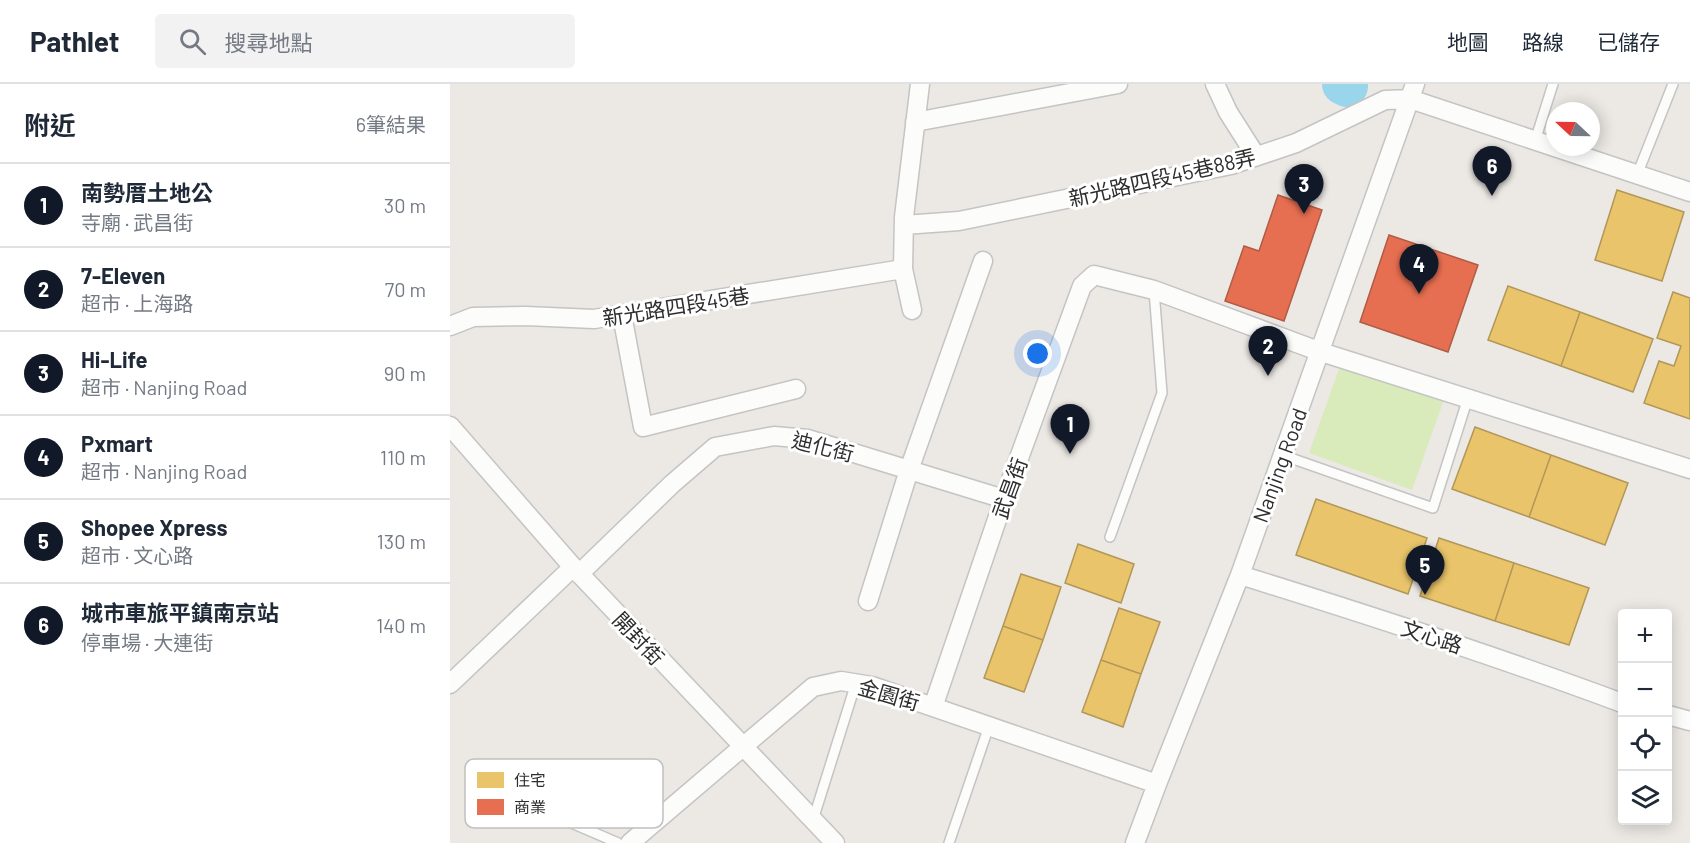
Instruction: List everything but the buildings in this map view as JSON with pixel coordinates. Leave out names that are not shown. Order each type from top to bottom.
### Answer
[{"type":"street","points":[[912,310],[903,269],[904,225],[920,84]]},
{"type":"street","points":[[915,122],[1118,84]]},
{"type":"street","points":[[1215,84],[1228,112],[1256,156]]},
{"type":"street","points":[[1412,89],[1535,141],[1690,192]]},
{"type":"street","name":"新光路四段45巷88弄","points":[[904,225],[959,221],[1231,165],[1296,143],[1412,89]]},
{"type":"street","name":"Nanjing Road","points":[[1135,843],[1240,575],[1321,352],[1412,89]]},
{"type":"street","points":[[868,601],[909,470],[983,261]]},
{"type":"street","name":"新光路四段45巷","points":[[450,326],[473,317],[526,316],[594,319],[903,269]]},
{"type":"street","name":"武昌街","points":[[933,707],[1004,499],[1082,286],[1094,275],[1154,290]]},
{"type":"street","points":[[1154,290],[1321,352],[1690,469]]},
{"type":"street","points":[[622,315],[643,427],[796,389]]},
{"type":"street","name":"開封街","points":[[450,426],[576,570],[835,843]]},
{"type":"street","name":"迪化街","points":[[450,684],[716,447],[774,436],[808,439],[1004,499]]},
{"type":"street","name":"文心路","points":[[1240,575],[1523,666],[1618,701]]},
{"type":"street","name":"金園街","points":[[663,815],[813,687],[841,681],[872,686],[1157,784]]},
{"type":"street","points":[[1672,716],[1690,721]]},
{"type":"street","name":"金園街","points":[[630,843],[648,828]]},
{"type":"lane","points":[[1535,141],[1553,84]]},
{"type":"lane","points":[[1637,175],[1673,84]]},
{"type":"lane","points":[[1110,537],[1162,393],[1154,290]]},
{"type":"lane","points":[[1282,455],[1433,508],[1468,398]]},
{"type":"lane","points":[[813,820],[856,683]]},
{"type":"lane","points":[[949,843],[988,726]]},
{"type":"lane","points":[[583,828],[618,843]]},
{"type":"green space","points":[[1344,355],[1447,391],[1412,490],[1309,453]]},
{"type":"waterway","points":[[1343,84],[1347,86]]},
{"type":"place","name":"城市車旅平鎮南京站","points":[[1492,196]]},
{"type":"place","name":"Hi-Life","points":[[1304,214]]},
{"type":"place","name":"Pxmart","points":[[1419,294]]},
{"type":"place","name":"7-Eleven","points":[[1268,376]]},
{"type":"place","name":"南勢厝土地公","points":[[1070,454]]},
{"type":"place","name":"Shopee Xpress","points":[[1425,595]]}]
